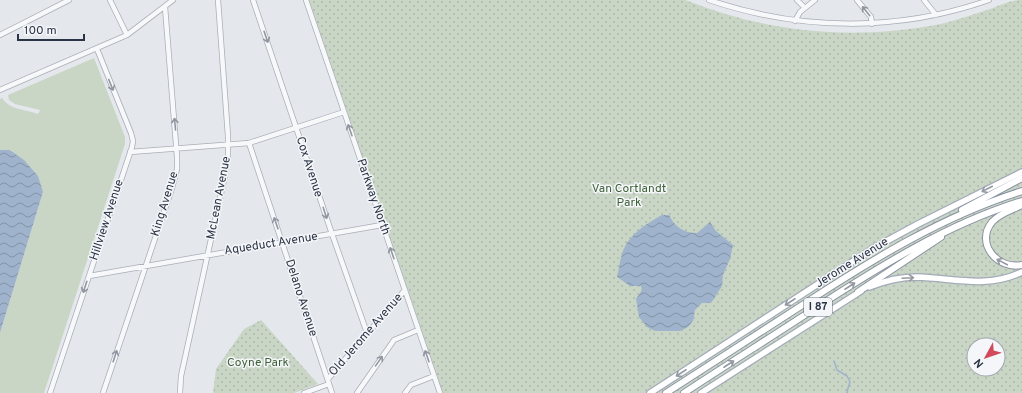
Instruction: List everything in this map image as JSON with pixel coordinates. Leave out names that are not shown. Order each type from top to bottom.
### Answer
[{"type":"highway","points":[[937,225],[972,204],[1022,178]]},
{"type":"highway","name":"I 87","points":[[666,393],[867,264],[937,225],[982,205],[1022,191]]},
{"type":"highway","name":"I 87","points":[[684,393],[870,273],[912,249],[955,227],[992,211],[1022,201]]},
{"type":"highway","points":[[1022,205],[996,218],[990,226],[987,237],[989,249],[996,260],[1008,265],[1022,265]]},
{"type":"highway","points":[[858,292],[955,227]]},
{"type":"main road","name":"Jerome Avenue","points":[[650,393],[872,249],[918,224],[1022,172]]},
{"type":"main road","points":[[701,393],[858,292],[880,283],[904,278],[981,282],[1003,279],[1022,272]]},
{"type":"street","points":[[0,35],[69,0]]},
{"type":"street","points":[[110,0],[127,35]]},
{"type":"street","points":[[0,88],[97,49],[127,35],[173,0]]},
{"type":"street","name":"McLean Avenue","points":[[180,393],[181,376],[225,174],[228,145],[218,0]]},
{"type":"street","name":"Cox Avenue","points":[[253,0],[367,333]]},
{"type":"street","name":"Parkway North","points":[[306,0],[440,393]]},
{"type":"street","points":[[710,0],[751,13],[795,21],[840,24],[872,24],[903,21],[936,15],[989,0]]},
{"type":"street","points":[[797,0],[805,8]]},
{"type":"street","points":[[795,21],[798,14],[814,0]]},
{"type":"street","points":[[857,0],[871,17],[872,24]]},
{"type":"street","points":[[924,0],[936,15]]},
{"type":"street","name":"King Avenue","points":[[103,393],[172,188],[177,168],[177,150],[165,6]]},
{"type":"street","name":"Hillview Avenue","points":[[50,393],[133,141],[97,49]]},
{"type":"street","points":[[130,152],[177,150],[249,143],[344,112]]},
{"type":"street","name":"Delano Avenue","points":[[249,143],[332,393]]},
{"type":"street","name":"Aqueduct Avenue","points":[[89,276],[382,225]]},
{"type":"street","name":"Old Jerome Avenue","points":[[304,393],[328,382],[404,290]]},
{"type":"street","points":[[357,393],[394,340],[418,330]]},
{"type":"street","points":[[405,393],[411,385],[434,376]]},
{"type":"green space","name":"Van Cortlandt Park","points":[[309,0],[685,0],[716,11],[779,27],[843,33],[908,29],[941,24],[1010,2],[1022,0],[1022,393],[443,393]]},
{"type":"green space","points":[[94,58],[125,137],[125,144],[44,393],[0,393],[0,333],[43,192],[11,150],[0,150],[0,99],[2,98],[10,105],[19,109],[38,114],[40,110],[15,104],[9,100],[8,95]]},
{"type":"green space","name":"Coyne Park","points":[[261,320],[318,384],[294,393],[213,393],[216,369],[244,329]]},
{"type":"water","points":[[0,150],[10,150],[24,160],[38,176],[43,192],[0,333]]},
{"type":"water","points":[[662,215],[669,215],[677,226],[692,233],[697,233],[710,222],[716,231],[733,245],[730,259],[723,275],[722,286],[711,303],[702,303],[695,310],[693,321],[688,327],[680,331],[655,331],[647,327],[639,317],[636,299],[642,290],[641,286],[630,286],[617,277],[623,251],[631,238],[642,227]]},
{"type":"waterway","points":[[834,361],[837,370],[847,376],[850,382],[847,393]]}]
